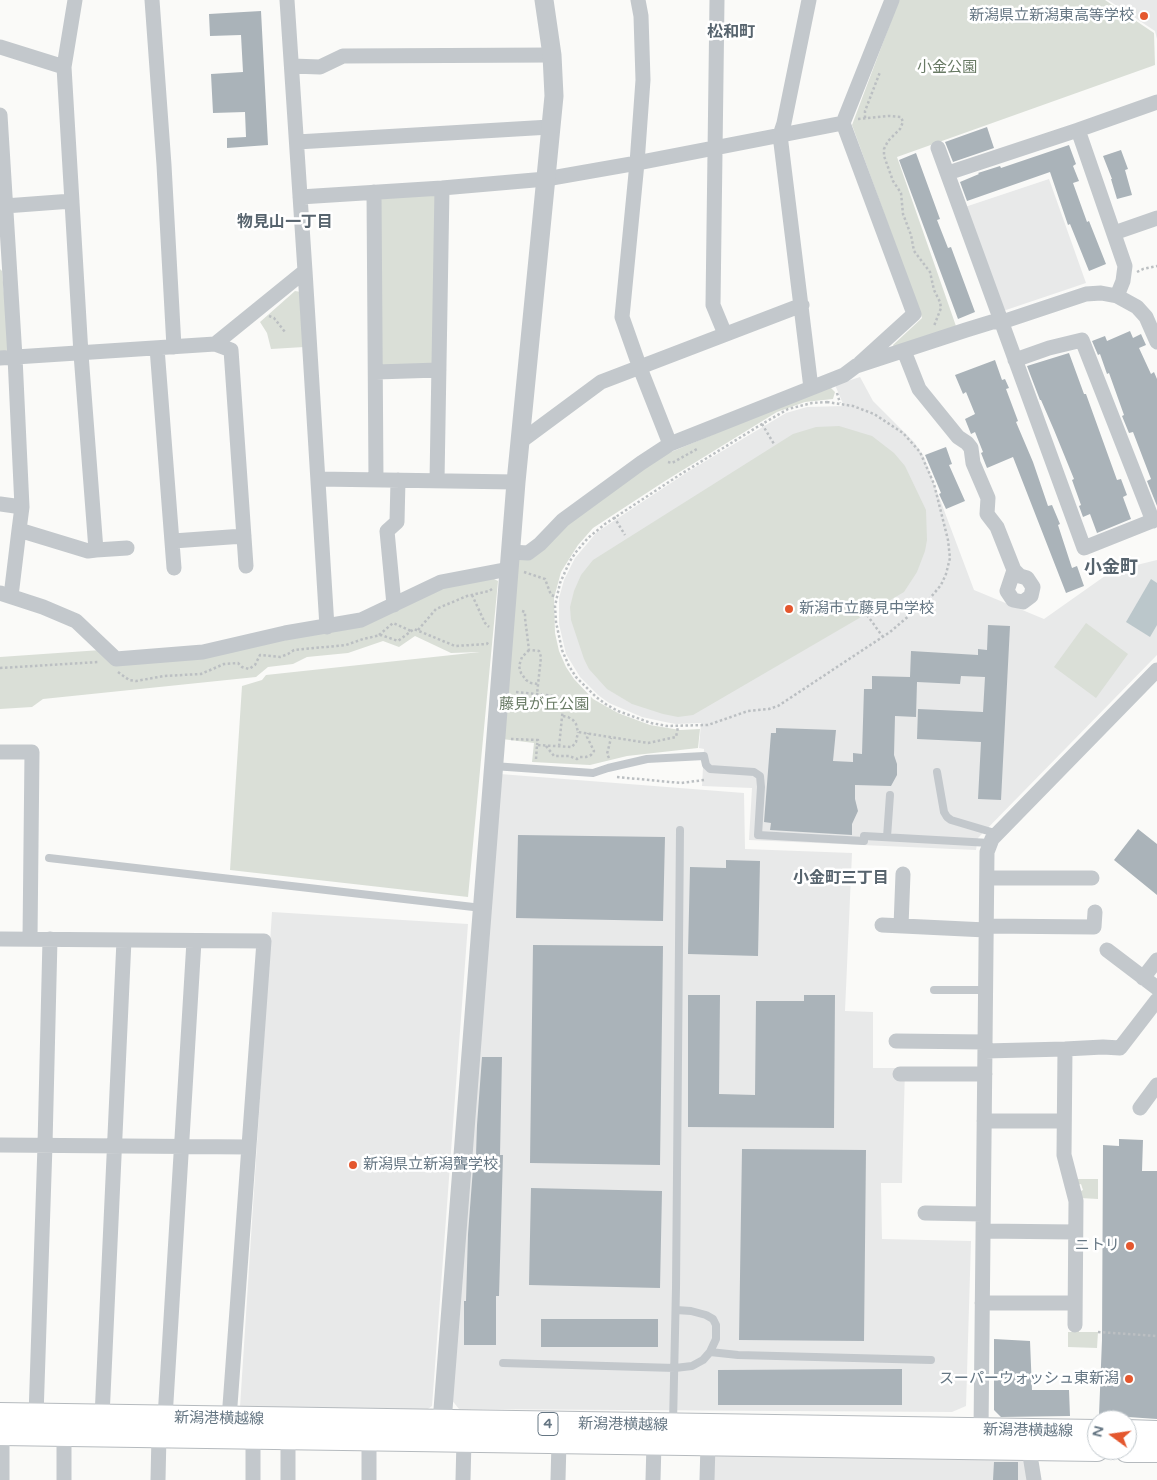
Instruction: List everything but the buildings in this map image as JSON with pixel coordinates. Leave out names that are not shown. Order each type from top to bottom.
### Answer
[{"type":"main road","name":"新潟港横越線","points":[[1,1427],[36,1416],[102,1417],[162,1427],[253,1437],[1087,1449]]},
{"type":"main road","name":"新潟港横越線","points":[[1,1427],[64,1434],[162,1427],[228,1419],[1087,1432]]},
{"type":"main road","points":[[1137,1432],[1157,1433]]},
{"type":"main road","points":[[1137,1450],[1157,1450]]},
{"type":"street","points":[[75,0],[64,67],[81,354],[96,550]]},
{"type":"street","points":[[152,0],[164,165],[174,347]]},
{"type":"street","points":[[287,0],[327,627]]},
{"type":"street","points":[[442,1422],[493,766],[513,563],[516,482],[554,96],[552,55],[544,0]]},
{"type":"street","points":[[638,0],[641,16],[643,80],[622,318],[670,444]]},
{"type":"street","points":[[716,0],[716,148],[712,305],[726,334]]},
{"type":"street","points":[[809,0],[780,135],[802,305],[809,389]]},
{"type":"street","points":[[0,115],[22,507],[6,594],[76,621],[116,659],[204,652],[285,633],[362,620],[441,582],[513,563],[540,544],[563,520],[670,444],[844,375],[914,314],[849,121],[892,0]]},
{"type":"street","points":[[0,47],[64,67]]},
{"type":"street","points":[[292,66],[320,67],[343,56],[552,55]]},
{"type":"street","points":[[948,173],[1157,102]]},
{"type":"street","points":[[300,197],[546,179],[716,148],[849,121]]},
{"type":"street","points":[[297,142],[550,127]]},
{"type":"street","points":[[1078,130],[1125,266],[1123,281],[1117,296]]},
{"type":"street","points":[[938,148],[948,173],[1015,360],[1084,548],[1155,520],[1082,340],[1049,348],[1015,360]]},
{"type":"street","points":[[437,481],[442,188]]},
{"type":"street","points":[[374,192],[376,480]]},
{"type":"street","points":[[4,210],[72,202]]},
{"type":"street","points":[[0,242],[4,210]]},
{"type":"street","points":[[1114,233],[1157,218]]},
{"type":"street","points":[[215,344],[305,271]]},
{"type":"street","points":[[856,366],[992,322],[1002,322],[1086,294],[1101,293],[1117,296],[1137,307],[1146,317],[1157,342]]},
{"type":"street","points":[[520,442],[601,382],[802,305]]},
{"type":"street","points":[[0,358],[215,344],[231,350],[246,566]]},
{"type":"street","points":[[157,348],[174,568]]},
{"type":"street","points":[[904,351],[919,389],[958,437],[968,443],[971,448],[973,463],[988,498],[987,514],[997,527],[1014,570]]},
{"type":"street","points":[[376,372],[439,370]]},
{"type":"street","points":[[318,478],[516,482]]},
{"type":"street","points":[[394,605],[388,531],[397,522],[398,480]]},
{"type":"street","points":[[0,504],[22,507]]},
{"type":"street","points":[[19,530],[88,551],[127,548]]},
{"type":"street","points":[[173,541],[244,536]]},
{"type":"street","points":[[981,1430],[987,852],[994,839],[1157,670]]},
{"type":"street","points":[[0,752],[32,752],[30,938]]},
{"type":"street","points":[[901,926],[903,874]]},
{"type":"street","points":[[987,878],[1092,878]]},
{"type":"street","points":[[882,925],[986,928],[1094,926],[1095,912]]},
{"type":"street","points":[[0,939],[264,941],[228,1419]]},
{"type":"street","points":[[36,1416],[50,939]]},
{"type":"street","points":[[102,1417],[124,940]]},
{"type":"street","points":[[158,1480],[182,1147],[194,941]]},
{"type":"street","points":[[1107,950],[1157,988]]},
{"type":"street","points":[[1143,978],[1157,960]]},
{"type":"street","points":[[896,1041],[1064,1050],[1103,1047],[1120,1048],[1157,1000]]},
{"type":"street","points":[[1064,1050],[1064,1155],[1076,1201],[1075,1325]]},
{"type":"street","points":[[900,1074],[985,1074]]},
{"type":"street","points":[[1140,1108],[1157,1085]]},
{"type":"street","points":[[984,1121],[1064,1121]]},
{"type":"street","points":[[0,1145],[248,1147]]},
{"type":"street","points":[[925,1213],[983,1214]]},
{"type":"street","points":[[983,1232],[1075,1232]]},
{"type":"street","points":[[982,1303],[1074,1303]]},
{"type":"street","points":[[1,1427],[2,1480]]},
{"type":"street","points":[[64,1434],[64,1480]]},
{"type":"street","points":[[253,1437],[253,1480]]},
{"type":"street","points":[[288,1437],[288,1480]]},
{"type":"street","points":[[369,1439],[369,1480]]},
{"type":"street","points":[[463,1480],[464,1440]]},
{"type":"street","points":[[558,1480],[559,1442]]},
{"type":"street","points":[[653,1480],[654,1443]]},
{"type":"street","points":[[707,1480],[708,1444]]},
{"type":"street","points":[[1029,1449],[1034,1480]]},
{"type":"lane","points":[[493,766],[593,773],[611,767],[647,760],[704,756],[706,765],[710,769],[754,772],[760,776],[758,835],[864,841],[864,836],[994,839]]},
{"type":"lane","points":[[937,772],[944,812],[947,817],[994,839]]},
{"type":"lane","points":[[887,837],[890,794]]},
{"type":"lane","points":[[673,1426],[676,1310],[680,830]]},
{"type":"lane","points":[[48,858],[482,908]]},
{"type":"lane","points":[[934,990],[986,990]]},
{"type":"lane","points":[[503,1363],[674,1368],[692,1366],[703,1360],[710,1352],[716,1339],[716,1325],[712,1319],[698,1312],[676,1310]]},
{"type":"lane","points":[[710,1352],[738,1355],[931,1360]]},
{"type":"path","points":[[849,121],[889,116],[901,117],[903,122],[900,129],[888,141],[884,149],[884,156],[893,182],[901,193],[904,214],[914,251],[930,272],[934,290],[940,302],[941,308],[933,331]]},
{"type":"path","points":[[255,312],[274,318],[285,332]]},
{"type":"path","points":[[787,405],[810,398],[809,389]]},
{"type":"path","points":[[827,402],[840,403],[863,410],[887,421],[903,433],[925,460],[934,484],[948,540],[950,558],[941,585],[931,597],[883,637],[778,706],[748,711],[708,725],[678,727],[652,723],[607,705],[588,691],[576,677],[562,650],[556,622],[557,597],[565,571],[576,552],[595,531],[681,474],[762,424],[788,409],[827,402]]},
{"type":"path","points":[[762,424],[774,444]]},
{"type":"path","points":[[662,461],[672,463],[697,449]]},
{"type":"path","points":[[614,518],[625,535]]},
{"type":"path","points":[[513,563],[524,572],[545,579],[551,595],[557,597]]},
{"type":"path","points":[[418,630],[436,609],[493,588],[492,598]]},
{"type":"path","points":[[472,595],[477,609],[489,627]]},
{"type":"path","points":[[516,610],[525,612],[528,650],[522,657],[519,666],[521,673],[526,680],[538,684]]},
{"type":"path","points":[[867,615],[883,637]]},
{"type":"path","points":[[117,671],[129,680],[136,680],[201,674],[224,664],[238,663],[242,667],[249,669],[255,665],[260,655],[280,657],[294,650],[346,645],[381,635],[398,641],[414,629],[455,646],[488,644],[490,618]]},
{"type":"path","points":[[378,636],[393,623],[411,631]]},
{"type":"path","points":[[528,650],[538,651],[540,657],[537,694]]},
{"type":"path","points":[[0,668],[104,662]]},
{"type":"path","points":[[510,691],[564,697],[559,747]]},
{"type":"path","points":[[535,769],[537,745],[572,747],[576,742],[578,732],[576,724],[568,716],[562,716]]},
{"type":"path","points":[[578,732],[648,744],[676,736],[678,727]]},
{"type":"path","points":[[546,746],[554,756],[569,756],[577,759],[586,757],[594,751],[587,737],[588,733]]},
{"type":"path","points":[[611,738],[608,754],[611,767]]},
{"type":"path","points":[[593,773],[681,783],[704,780]]},
{"type":"path","points":[[1098,1332],[1157,1336]]},
{"type":"shaded area","name":"新潟県立新潟東高等学校","points":[[1108,0],[1157,0],[1157,39],[1155,31]]},
{"type":"shaded area","points":[[1049,179],[1086,283],[1003,311],[965,207]]},
{"type":"shaded area","name":"新潟市立藤見中学校","points":[[860,377],[873,401],[914,442],[924,457],[974,590],[1044,619],[1112,571],[1157,560],[1157,655],[978,838],[976,850],[749,840],[752,788],[702,786],[704,749],[699,748],[701,723],[676,724],[642,717],[609,703],[580,677],[566,654],[559,624],[559,598],[564,580],[575,558],[597,532],[689,471],[786,413],[807,407],[844,406],[835,385]]},
{"type":"shaded area","points":[[1151,579],[1157,583],[1157,625],[1150,637],[1126,622]]},
{"type":"shaded area","points":[[500,774],[744,793],[745,849],[852,853],[845,1011],[873,1012],[873,1068],[905,1068],[902,1183],[881,1183],[882,1239],[971,1241],[966,1406],[952,1412],[459,1409],[451,1399]]},
{"type":"shaded area","name":"新潟県立新潟聾学校","points":[[272,912],[468,924],[432,1406],[424,1412],[240,1407]]},
{"type":"shaded area","points":[[1025,1451],[1029,1480],[714,1480],[714,1452]]},
{"type":"green space","name":"小金公園","points":[[899,0],[1105,0],[1154,33],[1155,65],[897,157],[957,329],[896,351],[893,345],[922,318],[852,125]]},
{"type":"green space","points":[[442,188],[439,370],[376,372],[374,192]]},
{"type":"green space","points":[[0,269],[2,271],[9,349],[0,354]]},
{"type":"green space","points":[[295,291],[301,292],[304,347],[271,349],[267,333],[260,322]]},
{"type":"green space","name":"藤見が丘公園","points":[[829,386],[835,392],[833,399],[805,402],[777,412],[593,528],[578,545],[561,572],[554,598],[555,633],[559,651],[574,679],[593,699],[618,713],[650,725],[680,730],[700,729],[698,748],[627,756],[590,765],[532,762],[534,743],[502,739],[519,557],[659,457]]},
{"type":"green space","points":[[839,426],[872,436],[894,453],[905,466],[926,510],[927,540],[925,551],[917,572],[904,592],[693,715],[678,717],[663,714],[632,704],[607,689],[589,669],[571,620],[570,607],[574,591],[581,575],[593,560],[793,434],[816,427]]},
{"type":"green space","points":[[484,574],[498,581],[468,897],[230,870],[242,686],[262,680],[266,675],[480,652],[451,653],[415,636],[399,647],[383,641],[348,653],[307,657],[293,664],[268,667],[256,677],[43,699],[32,707],[0,709],[0,657],[101,650],[116,659],[327,627],[441,582]]},
{"type":"green space","points":[[1086,623],[1128,654],[1096,698],[1054,667]]},
{"type":"green space","points":[[1075,1179],[1098,1179],[1098,1199],[1080,1198],[1079,1192],[1083,1190],[1081,1184],[1077,1185]]},
{"type":"green space","points":[[1079,1327],[1079,1332],[1098,1332],[1097,1348],[1068,1347],[1068,1332],[1073,1332]]},
{"type":"place","name":"新潟県立新潟東高等学校","points":[[1144,16]]},
{"type":"place","name":"新潟市立藤見中学校","points":[[789,609]]},
{"type":"place","name":"新潟県立新潟聾学校","points":[[353,1165]]},
{"type":"place","name":"ニトリ","points":[[1130,1246]]},
{"type":"place","name":"スーパーウォッシュ東新潟","points":[[1129,1379]]},
{"type":"district","name":"松和町","points":[[731,33]]},
{"type":"district","name":"物見山一丁目","points":[[285,223]]},
{"type":"district","name":"小金町","points":[[1111,568]]},
{"type":"district","name":"小金町三丁目","points":[[841,879]]}]
